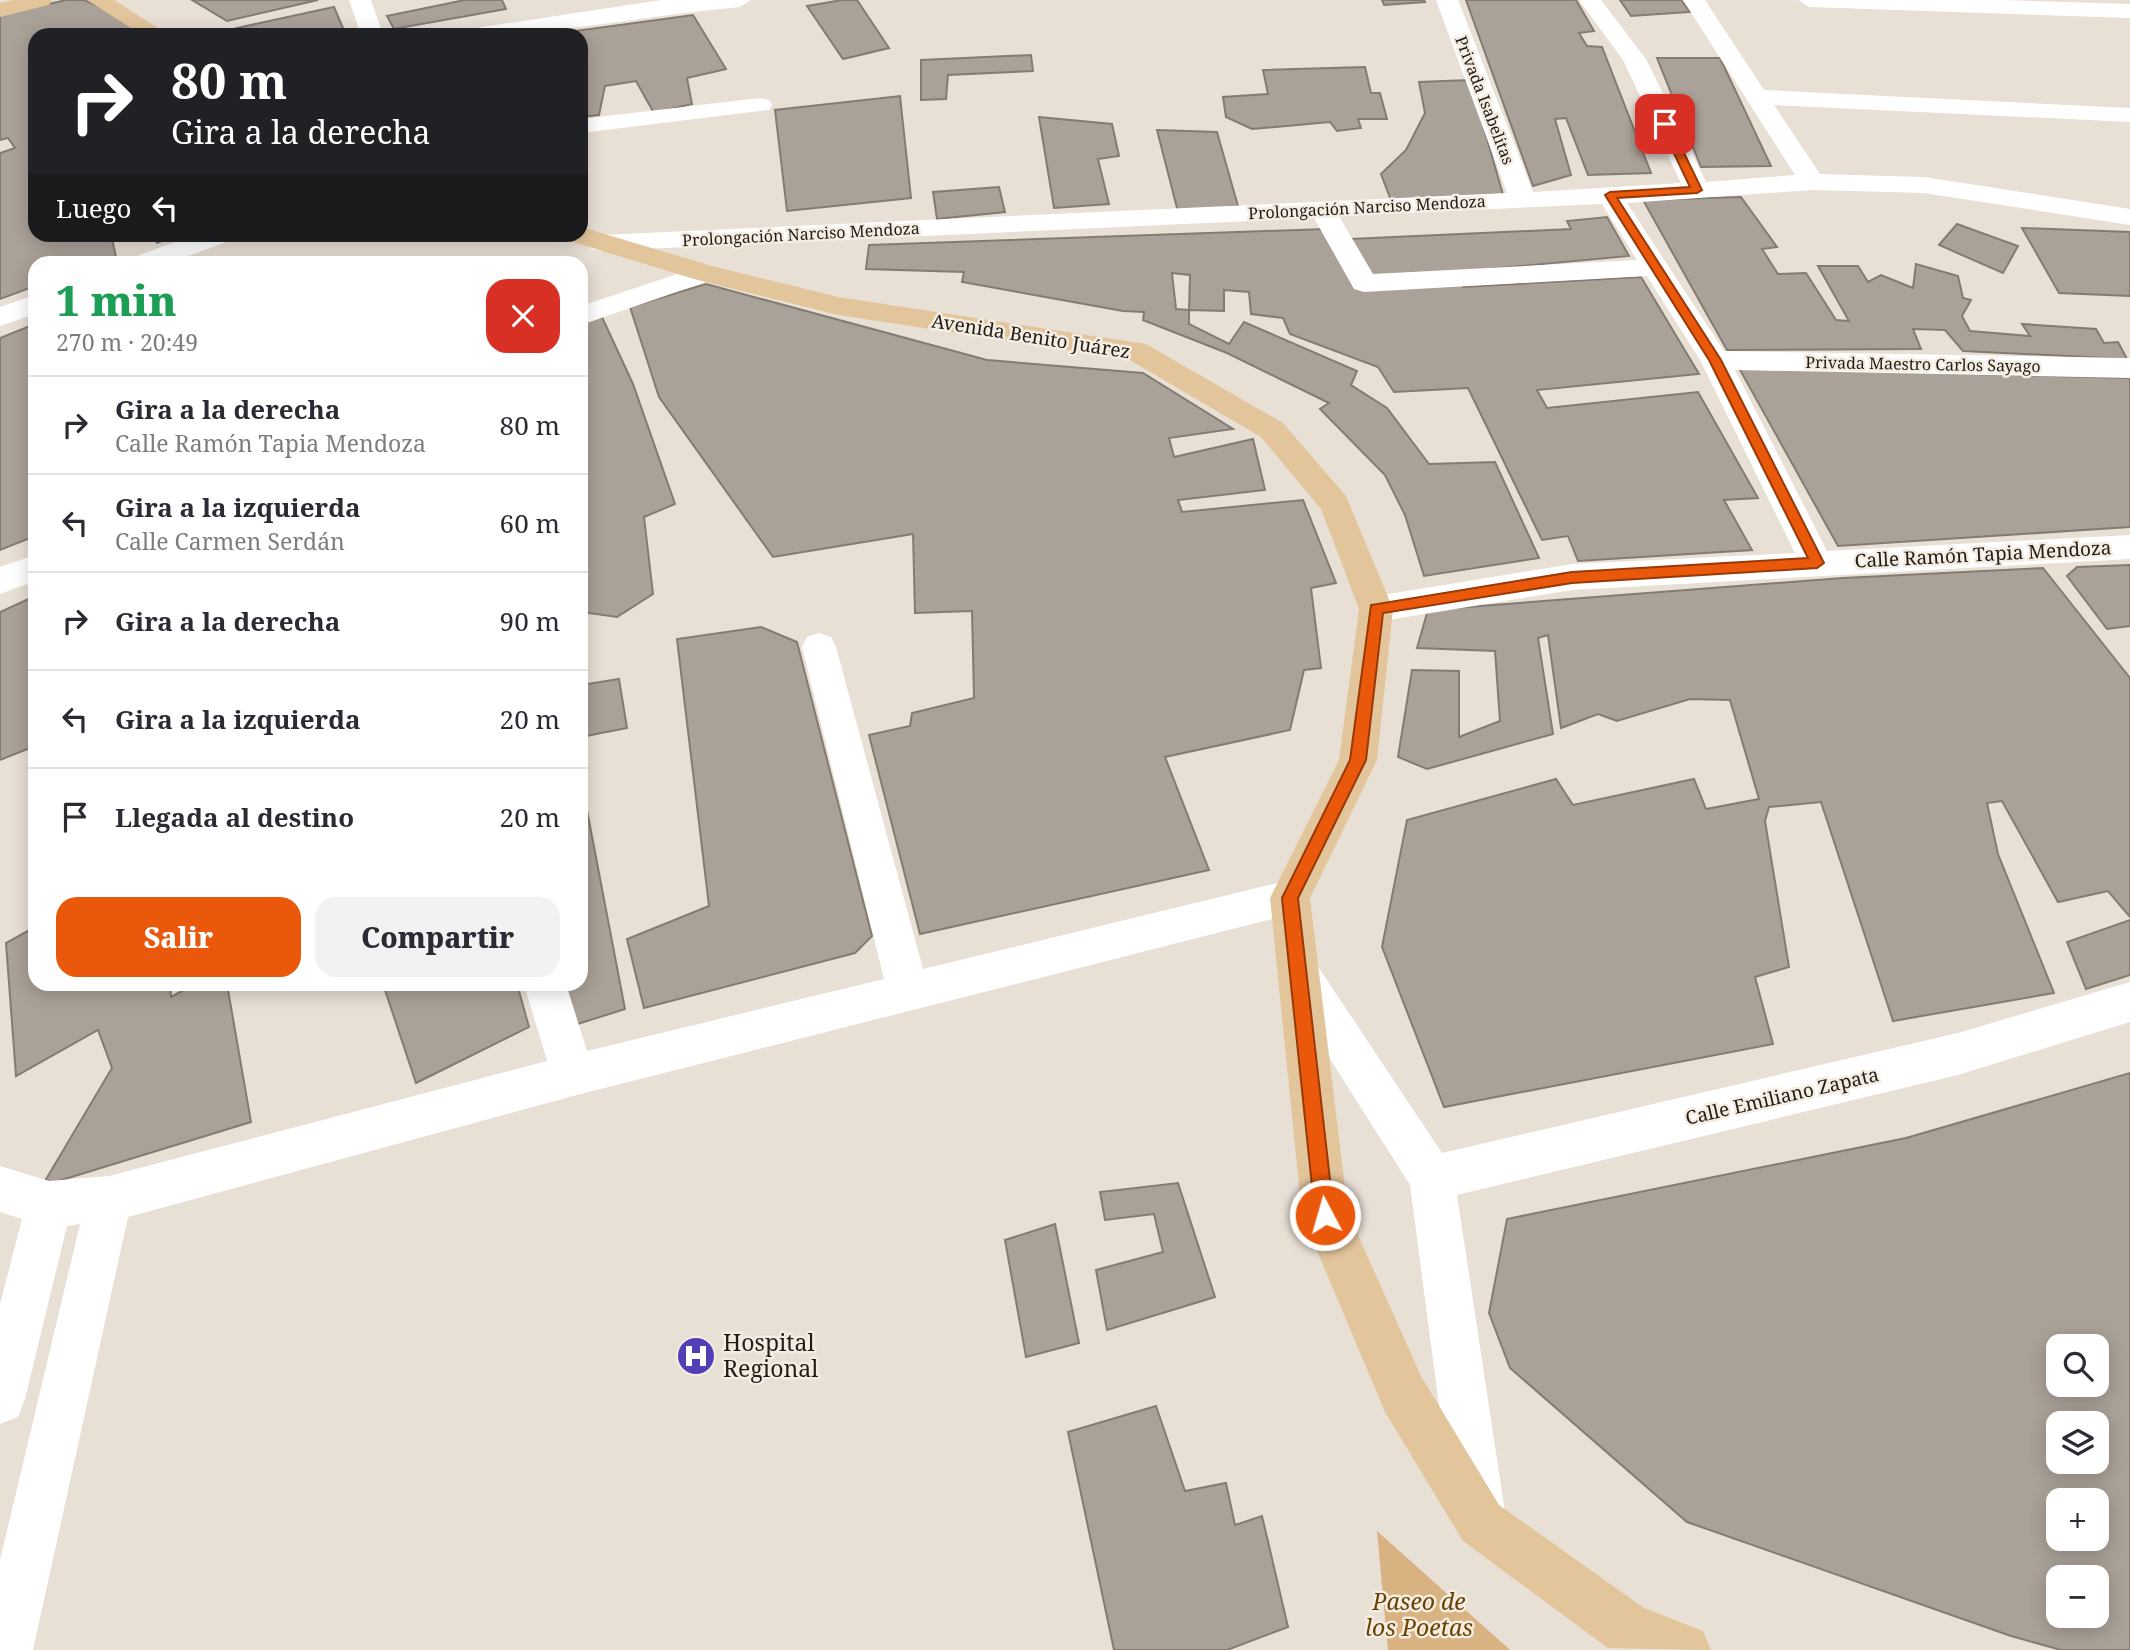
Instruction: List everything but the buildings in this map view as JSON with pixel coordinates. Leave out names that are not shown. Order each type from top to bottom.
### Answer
[{"type":"main road","points":[[0,10],[41,0]]},
{"type":"main road","points":[[98,0],[146,28]]},
{"type":"main road","name":"Avenida Benito Juárez","points":[[588,239],[838,306],[1136,351],[1272,430],[1335,504],[1376,609],[1358,760],[1290,898]]},
{"type":"main road","points":[[1290,898],[1325,1215],[1403,1394],[1481,1523],[1627,1629],[1684,1650]]},
{"type":"street","points":[[360,0],[370,28]]},
{"type":"street","points":[[522,28],[661,7],[740,0]]},
{"type":"street","name":"Privada Isabelitas","points":[[1447,0],[1523,200]]},
{"type":"street","points":[[1590,0],[1634,60],[1697,190]]},
{"type":"street","points":[[1694,0],[1812,182]]},
{"type":"street","points":[[1809,0],[2130,11]]},
{"type":"street","points":[[1757,97],[2130,115]]},
{"type":"street","points":[[588,124],[760,105]]},
{"type":"street","name":"Prolongación Narciso Mendoza","points":[[588,239],[1523,200],[1812,182],[1924,185],[2130,217]]},
{"type":"street","points":[[1610,195],[1715,360],[1817,563]]},
{"type":"street","points":[[1322,209],[1364,283],[1656,267]]},
{"type":"street","points":[[164,256],[202,242]]},
{"type":"street","points":[[588,313],[704,272]]},
{"type":"street","points":[[0,317],[28,307]]},
{"type":"street","name":"Privada Maestro Carlos Sayago","points":[[1715,360],[2130,368]]},
{"type":"street","name":"Calle Ramón Tapia Mendoza","points":[[1376,609],[1572,577],[2130,547]]},
{"type":"street","points":[[0,581],[28,570]]},
{"type":"street","points":[[819,647],[908,992]]},
{"type":"street","points":[[0,1189],[49,1203],[109,1199],[573,1075],[1290,898]]},
{"type":"street","points":[[1298,972],[1432,1178],[1481,1523]]},
{"type":"street","points":[[547,991],[573,1075]]},
{"type":"street","name":"Calle Emiliano Zapata","points":[[1432,1178],[1958,1054],[2130,1002]]},
{"type":"street","points":[[6,1650],[109,1199]]},
{"type":"street","points":[[0,1399],[49,1203]]},
{"type":"green space","name":"Paseo de los Poetas","points":[[1377,1531],[1510,1650],[1388,1650]]},
{"type":"place","name":"Hospital Regional","points":[[696,1356]]},
{"type":"route","points":[[1325,1215],[1290,898],[1358,760],[1376,609],[1572,577],[1817,563],[1715,360],[1610,195],[1697,190],[1665,124]]}]
